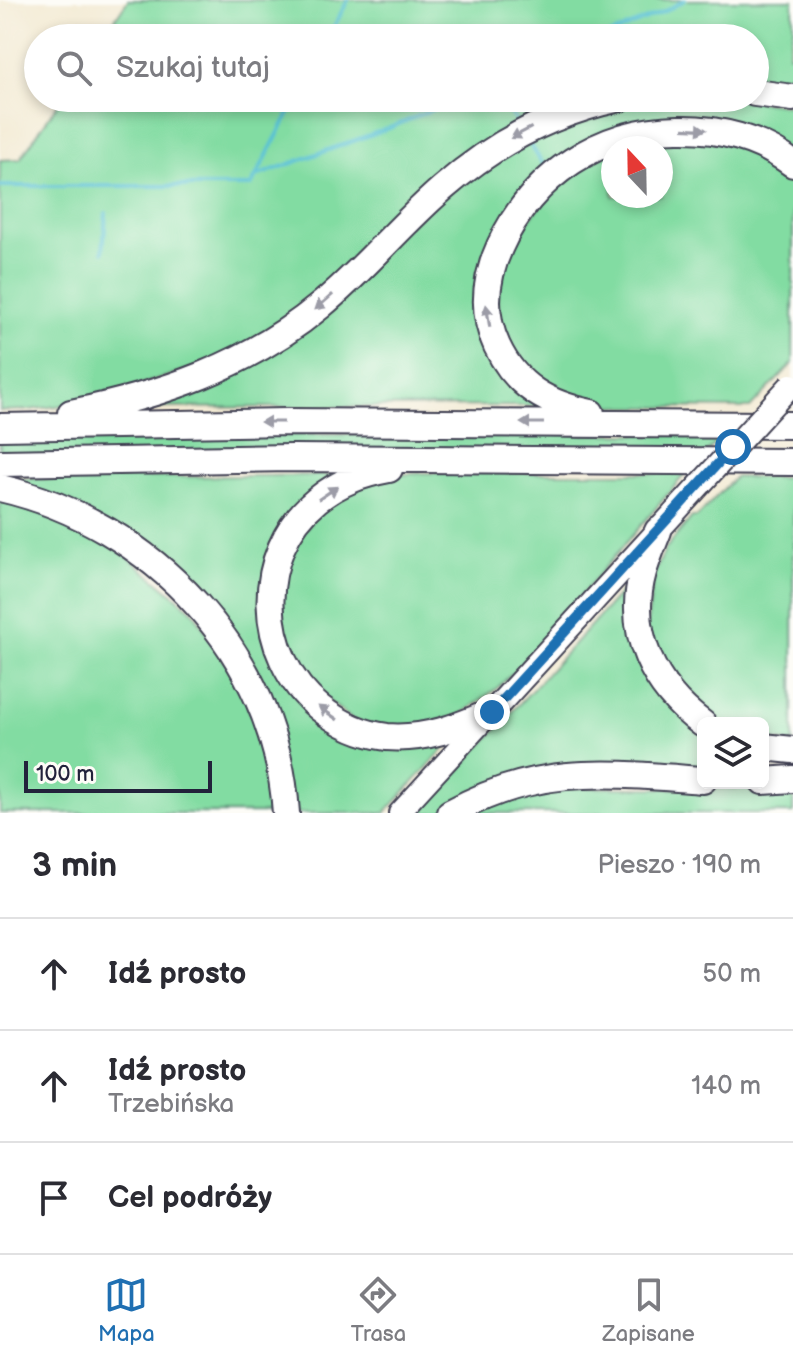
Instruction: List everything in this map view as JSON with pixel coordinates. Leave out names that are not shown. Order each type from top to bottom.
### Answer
[{"type":"highway","points":[[769,95],[793,98]]},
{"type":"highway","points":[[0,427],[128,400],[185,383],[229,364],[290,329],[321,306],[443,188],[493,149],[532,127],[571,112]]},
{"type":"highway","points":[[638,423],[546,400],[522,383],[506,364],[490,328],[486,296],[491,268],[512,223],[538,189],[560,169],[589,150],[633,133],[691,129],[719,132],[752,141],[793,164]]},
{"type":"highway","points":[[0,427],[203,423],[793,425]]},
{"type":"highway","points":[[0,463],[195,459],[793,462]]},
{"type":"highway","points":[[435,459],[355,477],[329,491],[305,511],[287,536],[275,565],[270,595],[272,626],[283,660],[298,686],[326,713],[350,727],[386,737],[429,735],[492,712]]},
{"type":"highway","points":[[0,488],[54,504],[103,528],[153,561],[200,607],[235,655],[261,704],[277,749],[286,813]]},
{"type":"highway","points":[[666,521],[640,587],[640,632],[644,650],[661,684],[697,719]]},
{"type":"highway","points":[[769,748],[793,750]]},
{"type":"highway","points":[[450,813],[502,788],[552,776],[602,773],[697,780]]},
{"type":"highway","points":[[769,781],[793,779]]},
{"type":"main road","points":[[399,813],[792,383]]},
{"type":"green space","points":[[128,0],[793,0],[793,29],[788,54],[793,55],[793,92],[769,89],[769,24],[112,24]]},
{"type":"green space","points":[[769,103],[793,106],[793,152],[749,130],[673,140],[673,136],[601,136],[601,149],[567,153],[480,280],[538,406],[127,408],[227,373],[478,168],[597,112],[769,112]]},
{"type":"green space","points":[[52,112],[552,112],[341,278],[225,358],[86,402],[0,411],[0,160],[20,159]]},
{"type":"green space","points":[[673,136],[739,145],[793,174],[793,363],[750,408],[624,407],[580,402],[541,387],[516,363],[499,326],[497,287],[511,245],[554,186],[601,157],[601,208],[673,208]]},
{"type":"green space","points":[[725,434],[706,453],[0,457],[0,435]]},
{"type":"green space","points":[[422,473],[686,473],[523,663],[496,689],[460,715],[399,731],[354,721],[303,681],[278,618],[286,555],[327,501],[383,476]]},
{"type":"green space","points":[[344,475],[319,489],[262,599],[328,722],[457,735],[385,813],[293,813],[204,602],[5,479]]},
{"type":"green space","points":[[735,477],[793,478],[793,743],[769,740],[769,717],[705,717],[687,705],[646,631],[654,574],[666,548],[692,517],[697,517]]},
{"type":"green space","points":[[0,496],[99,533],[193,611],[254,708],[279,813],[0,813]]},
{"type":"green space","points":[[633,579],[632,634],[697,724],[697,775],[606,768],[437,813],[420,813]]},
{"type":"green space","points":[[793,786],[793,813],[461,813],[525,787]]},
{"type":"waterway","points":[[335,24],[348,0]]},
{"type":"waterway","points":[[635,24],[685,0]]},
{"type":"waterway","points":[[0,186],[251,186],[290,112]]},
{"type":"waterway","points":[[259,175],[427,112]]},
{"type":"waterway","points":[[509,112],[518,125]]},
{"type":"waterway","points":[[528,141],[546,169]]},
{"type":"waterway","points":[[103,252],[106,213]]},
{"type":"route","points":[[492,712],[733,447]]}]
